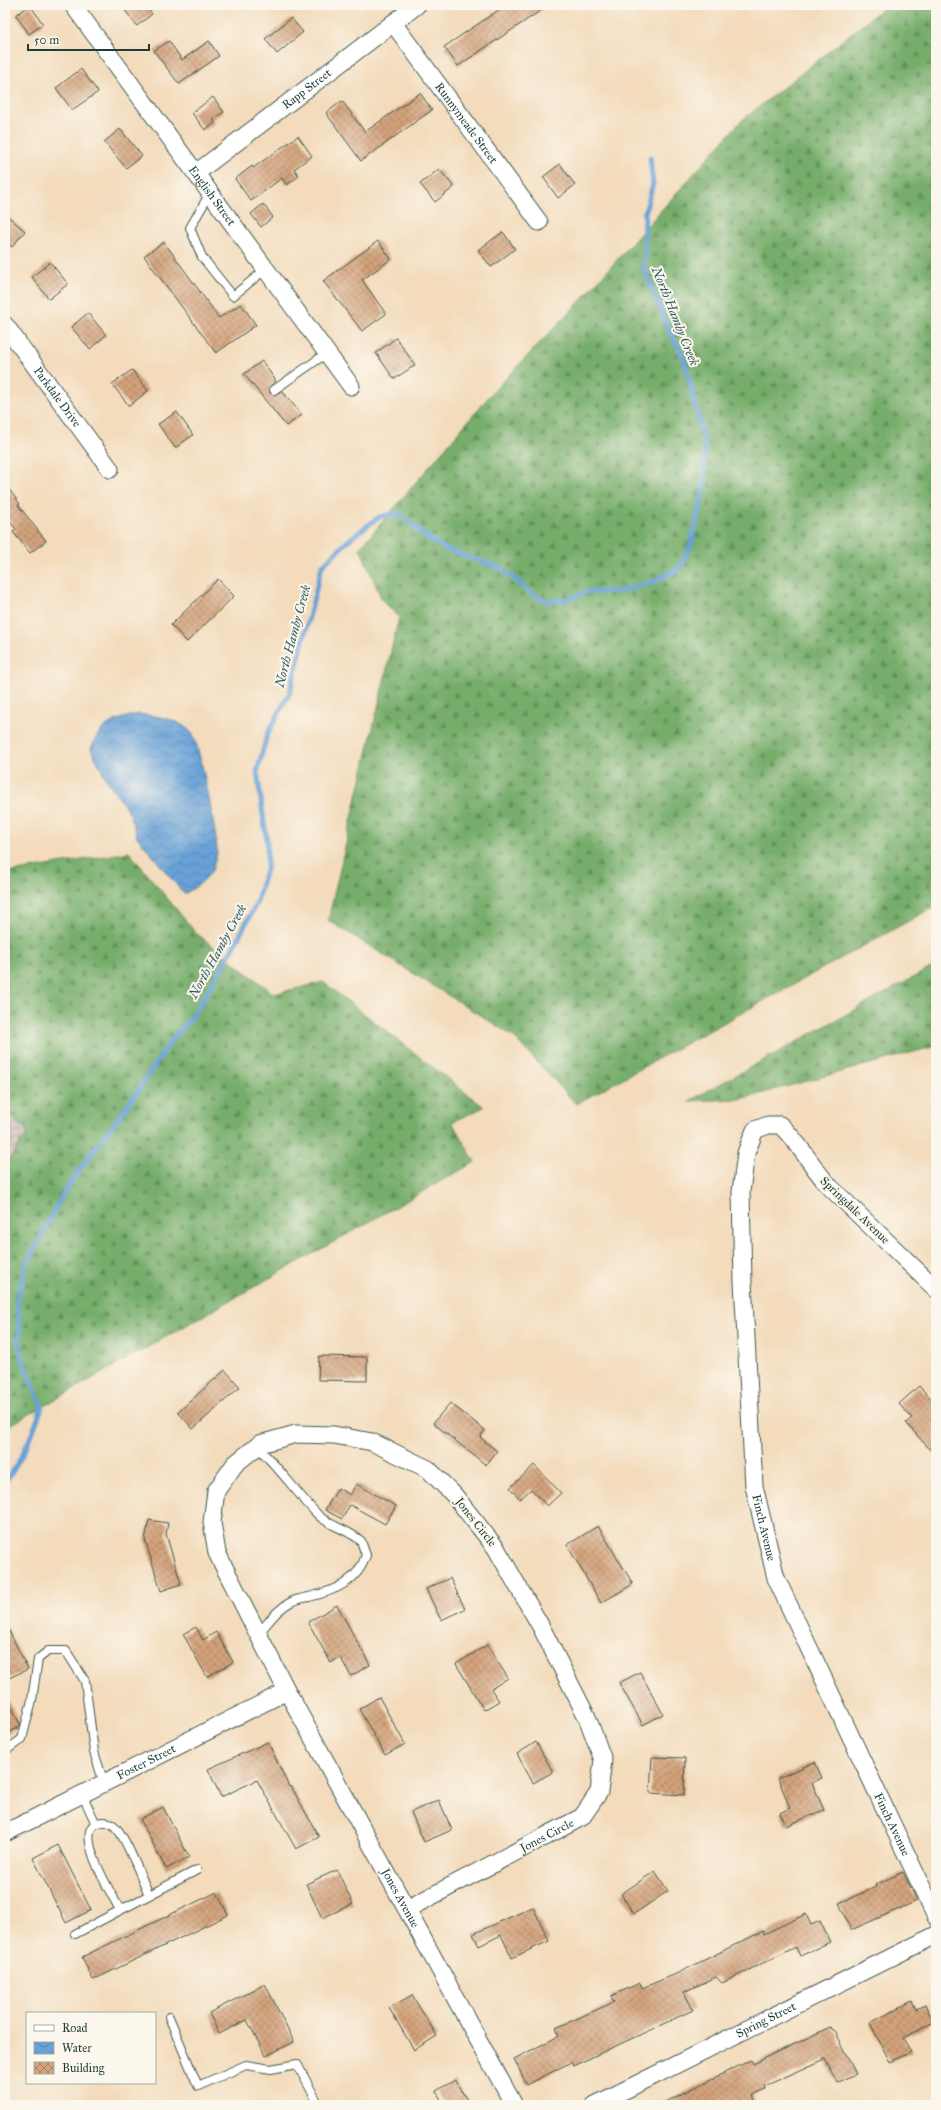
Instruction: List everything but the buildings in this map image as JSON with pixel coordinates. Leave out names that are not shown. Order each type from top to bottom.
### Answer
[{"type":"street","name":"English Street","points":[[74,5],[351,386]]},
{"type":"street","name":"Rapp Street","points":[[196,173],[417,5]]},
{"type":"street","name":"Runnymeade Street","points":[[393,24],[539,222]]},
{"type":"street","name":"Parkdale Drive","points":[[5,325],[110,470]]},
{"type":"street","name":"Finch Avenue","points":[[780,1125],[768,1125],[755,1130],[746,1153],[741,1192],[743,1282],[754,1486],[776,1578],[936,1917]]},
{"type":"street","name":"Springdale Avenue","points":[[780,1125],[790,1134],[816,1171],[831,1188],[936,1289]]},
{"type":"street","name":"Jones Circle","points":[[287,1691],[217,1554],[212,1522],[216,1491],[235,1464],[260,1444],[296,1434],[334,1435],[372,1442],[428,1469],[454,1495],[496,1548],[540,1625],[587,1717],[603,1760],[599,1792],[582,1817],[407,1909]]},
{"type":"street","name":"Jones Avenue","points":[[287,1691],[514,2105]]},
{"type":"street","name":"Foster Street","points":[[5,1833],[287,1691]]},
{"type":"street","name":"Spring Street","points":[[595,2105],[936,1935]]},
{"type":"lane","points":[[210,193],[190,228],[202,257],[233,296],[266,269]]},
{"type":"lane","points":[[274,390],[327,353]]},
{"type":"lane","points":[[256,1447],[280,1470],[320,1516],[332,1526],[361,1541],[366,1555],[361,1568],[347,1583],[333,1590],[293,1600],[278,1611],[258,1634]]},
{"type":"lane","points":[[5,1751],[22,1739],[32,1700],[38,1659],[48,1651],[66,1651],[85,1681],[94,1752],[104,1783]]},
{"type":"lane","points":[[82,1794],[96,1824]]},
{"type":"lane","points":[[120,1910],[93,1857],[89,1843],[89,1832],[92,1826],[96,1824],[108,1823],[118,1830],[149,1895]]},
{"type":"lane","points":[[75,1934],[197,1870]]},
{"type":"lane","points":[[169,2017],[198,2086],[246,2065],[271,2069],[297,2064],[319,2105]]},
{"type":"shaded area","points":[[5,1110],[28,1132],[5,1166]]},
{"type":"green space","points":[[887,5],[936,5],[936,906],[576,1104],[513,1036],[328,920],[399,617],[382,600],[360,548],[492,393],[583,298],[740,122]]},
{"type":"green space","points":[[129,852],[196,933],[274,994],[323,982],[484,1107],[452,1122],[475,1162],[5,1428],[5,1166],[28,1132],[5,1112],[5,873]]},
{"type":"green space","points":[[936,965],[936,1046],[741,1099],[689,1101]]},
{"type":"water","points":[[138,714],[160,717],[180,724],[192,733],[199,753],[211,811],[217,853],[213,868],[208,876],[184,894],[137,837],[130,814],[106,779],[91,749],[103,728],[122,718]]},
{"type":"waterway","name":"North Hamby Creek","points":[[5,1482],[17,1464],[26,1446],[42,1407],[23,1361],[18,1338],[20,1332],[17,1309],[19,1291],[26,1265],[60,1200],[77,1173],[128,1105],[172,1039],[193,1016],[232,950],[256,904],[267,866],[267,842],[257,772],[267,735],[290,692],[322,566],[351,538],[379,517],[398,513],[430,540],[448,550],[503,569],[532,594],[546,601],[565,600],[587,592],[620,591],[653,582],[680,568],[691,544],[704,489],[705,445],[684,359],[666,323],[644,269],[645,212],[653,184],[650,157]]}]
